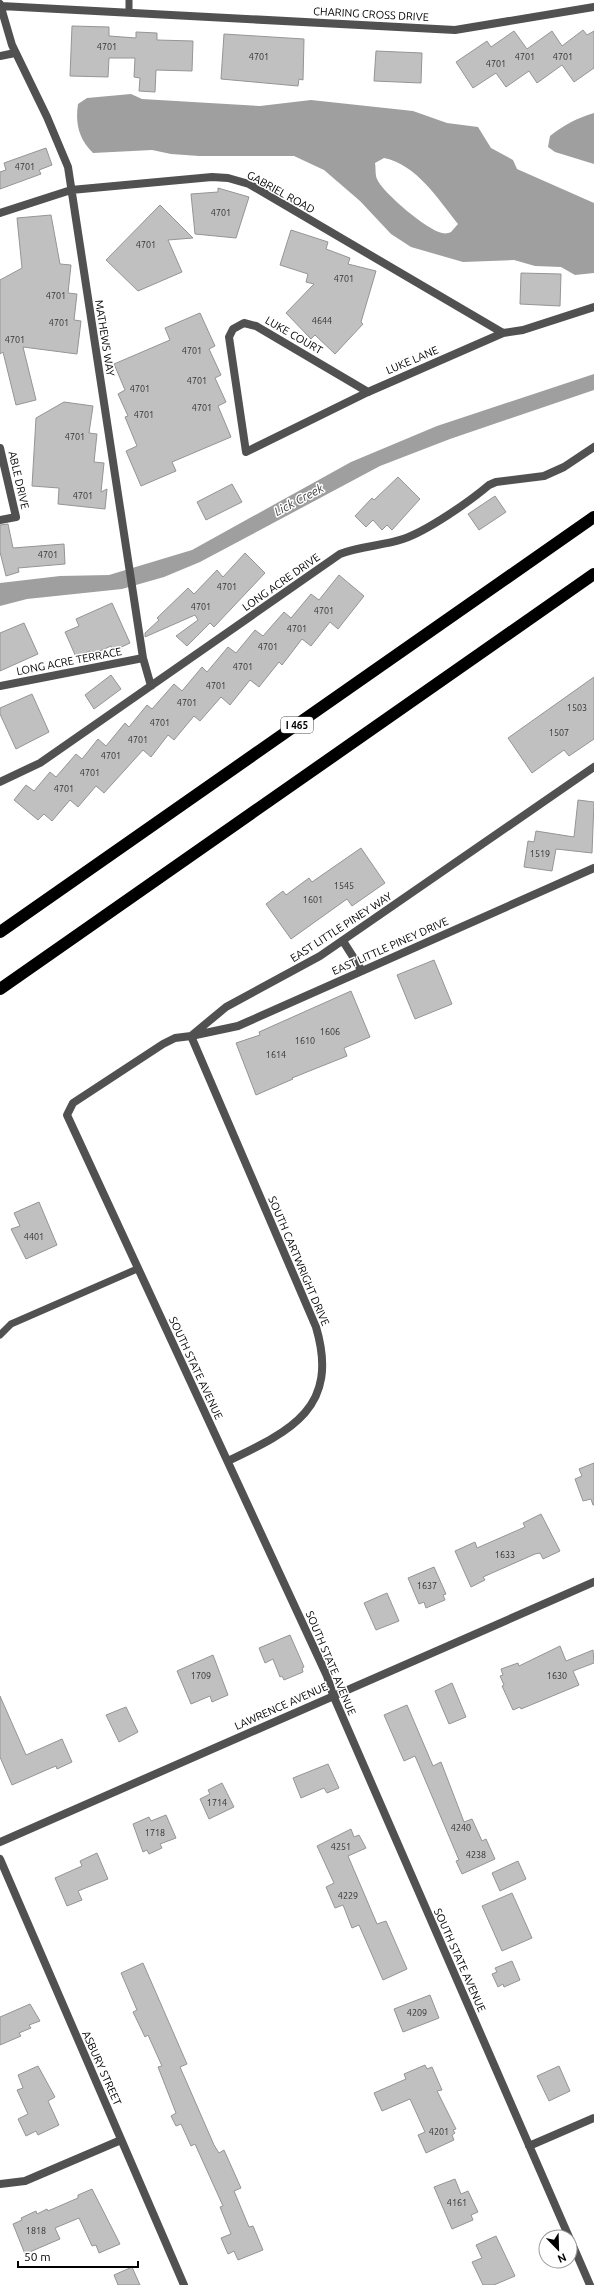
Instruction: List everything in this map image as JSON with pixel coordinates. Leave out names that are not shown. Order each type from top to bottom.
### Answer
[{"type":"highway","name":"I 465","points":[[0,932],[594,517]]},
{"type":"highway","points":[[0,989],[594,574]]},
{"type":"street","name":"CHARING CROSS DRIVE","points":[[0,5],[454,30],[594,7]]},
{"type":"street","name":"MATHEWS WAY","points":[[0,5],[15,53],[53,132],[68,168],[143,658],[151,686]]},
{"type":"street","points":[[0,56],[15,53]]},
{"type":"street","name":"GABRIEL ROAD","points":[[0,213],[71,190],[212,177],[239,180],[249,184],[503,333]]},
{"type":"street","name":"LUKE LANE","points":[[246,452],[368,392],[503,333],[523,330],[594,307]]},
{"type":"street","name":"LUKE COURT","points":[[246,452],[229,342],[229,337],[236,326],[248,322],[368,392]]},
{"type":"street","name":"LONG ACRE DRIVE","points":[[0,782],[40,763],[340,554],[359,548],[389,543],[409,536],[443,517],[496,482],[544,476],[564,467],[594,446]]},
{"type":"street","name":"ABLE DRIVE","points":[[0,448],[16,517],[0,520]]},
{"type":"street","name":"LONG ACRE TERRACE","points":[[0,686],[143,658]]},
{"type":"street","name":"EAST LITTLE PINEY WAY","points":[[73,1103],[163,1044],[175,1038],[191,1036],[226,1007],[301,968],[343,941],[594,767]]},
{"type":"street","name":"EAST LITTLE PINEY DRIVE","points":[[191,1036],[238,1026],[594,868]]},
{"type":"street","points":[[343,941],[362,971]]},
{"type":"street","name":"SOUTH CARTWRIGHT DRIVE","points":[[191,1036],[316,1327],[322,1347],[320,1381],[313,1402],[300,1419],[269,1442],[228,1461]]},
{"type":"street","name":"SOUTH STATE AVENUE","points":[[73,1103],[68,1115],[71,1125],[327,1676],[333,1695],[566,2229]]},
{"type":"street","name":"LAWRENCE AVENUE","points":[[0,1842],[594,1582]]},
{"type":"street","name":"ASBURY STREET","points":[[0,1859],[2,1871],[184,2285]]},
{"type":"street","points":[[529,2146],[594,2118]]},
{"type":"street","points":[[0,2184],[25,2181],[121,2140]]},
{"type":"street","name":"SOUTH STATE AVENUE","points":[[578,2257],[590,2285]]},
{"type":"lane","points":[[129,0],[129,12]]},
{"type":"lane","points":[[0,1335],[11,1324],[138,1269]]},
{"type":"water","points":[[131,94],[142,99],[260,106],[311,100],[413,111],[447,123],[478,127],[491,148],[513,160],[517,169],[594,203],[594,273],[575,275],[561,267],[535,266],[514,260],[463,262],[411,247],[391,234],[360,201],[324,170],[294,156],[199,156],[171,154],[152,150],[93,153],[81,137],[77,118],[78,104],[87,98]],"holes":[[[384,158],[396,162],[417,175],[443,204],[458,224],[451,232],[442,233],[426,225],[406,210],[381,185],[376,177],[375,163]]]},
{"type":"water","points":[[594,113],[594,164],[555,152],[548,147],[550,136],[555,132],[582,117]]},
{"type":"water","name":"Lick Creek","points":[[594,374],[594,390],[450,439],[380,466],[200,562],[164,577],[122,589],[27,599],[0,606],[0,583],[60,576],[109,575],[192,550],[351,462],[437,426]]},
{"type":"building","points":[[72,26],[109,27],[109,36],[136,38],[136,32],[157,33],[157,40],[193,41],[192,71],[156,70],[155,92],[139,91],[140,78],[134,77],[135,58],[109,58],[108,77],[70,76]]},
{"type":"building","points":[[583,30],[587,35],[594,31],[594,68],[574,82],[562,65],[537,83],[529,71],[506,87],[496,73],[473,88],[456,62],[487,41],[491,47],[514,31],[527,49],[552,31],[562,46]]},
{"type":"building","points":[[224,34],[304,39],[303,80],[299,79],[298,86],[221,79]]},
{"type":"building","points":[[376,51],[422,53],[421,83],[374,81]]},
{"type":"building","points":[[46,148],[52,165],[39,170],[41,174],[0,189],[0,172],[6,170],[4,163]]},
{"type":"building","points":[[218,188],[249,197],[236,238],[195,234],[191,194],[218,192]]},
{"type":"building","points":[[160,205],[193,238],[168,240],[182,272],[138,291],[106,260]]},
{"type":"building","points":[[51,215],[60,264],[71,265],[68,293],[77,294],[74,320],[81,321],[77,354],[23,347],[36,400],[16,405],[3,352],[0,354],[0,280],[22,268],[17,218]]},
{"type":"building","points":[[291,230],[328,242],[326,249],[350,258],[348,264],[376,271],[361,322],[363,324],[335,354],[315,335],[311,339],[286,313],[314,284],[306,282],[308,274],[280,265]]},
{"type":"building","points":[[521,273],[561,274],[560,306],[520,304]]},
{"type":"building","points":[[200,313],[215,346],[209,349],[221,375],[215,378],[226,402],[218,406],[231,437],[172,462],[176,471],[141,486],[126,451],[137,446],[125,417],[128,416],[118,394],[125,390],[114,364],[170,340],[165,328]]},
{"type":"building","points":[[64,402],[93,406],[89,433],[97,434],[94,462],[104,463],[101,492],[107,489],[105,509],[58,504],[59,488],[32,486],[36,418]]},
{"type":"building","points":[[398,477],[420,499],[392,530],[387,525],[382,530],[373,520],[366,527],[355,516],[372,498],[374,500]]},
{"type":"building","points":[[232,484],[242,502],[206,520],[197,502]]},
{"type":"building","points":[[495,496],[506,512],[479,530],[468,514]]},
{"type":"building","points":[[8,524],[13,548],[64,544],[65,564],[18,568],[19,572],[6,576],[0,552],[0,525]]},
{"type":"building","points":[[245,553],[265,573],[214,627],[210,623],[187,646],[176,636],[198,620],[195,615],[145,637],[145,633],[159,620],[157,618],[188,588],[194,594],[217,570],[223,577]]},
{"type":"building","points":[[339,575],[364,596],[338,629],[330,622],[311,646],[302,639],[282,665],[279,662],[259,687],[250,680],[230,705],[221,697],[200,721],[194,716],[174,740],[168,735],[151,757],[143,750],[104,793],[96,786],[78,807],[70,800],[52,821],[44,814],[38,820],[14,800],[26,785],[34,791],[50,772],[56,777],[76,754],[82,759],[98,739],[106,746],[125,723],[129,727],[147,705],[152,709],[174,684],[182,691],[202,667],[207,672],[228,647],[236,653],[255,630],[263,636],[284,612],[291,618],[311,594],[319,600]]},
{"type":"building","points":[[112,603],[130,643],[113,651],[111,646],[91,655],[90,651],[76,657],[65,632],[79,626],[76,619]]},
{"type":"building","points":[[24,623],[38,654],[0,671],[0,633]]},
{"type":"building","points":[[111,675],[121,689],[94,709],[85,695]]},
{"type":"building","points":[[594,677],[594,739],[569,756],[564,750],[532,773],[508,738]]},
{"type":"building","points":[[32,694],[49,732],[16,749],[0,714],[0,708]]},
{"type":"building","points":[[578,800],[594,802],[592,853],[556,849],[552,871],[524,867],[528,841],[534,842],[536,831],[574,837]]},
{"type":"building","points":[[361,848],[385,883],[352,906],[347,899],[291,939],[266,904],[283,891],[286,895],[309,878],[312,882]]},
{"type":"building","points":[[434,960],[452,1004],[415,1019],[397,975]]},
{"type":"building","points":[[351,991],[370,1037],[344,1048],[347,1056],[292,1078],[293,1079],[256,1095],[236,1043],[260,1035],[259,1032]]},
{"type":"building","points":[[39,1202],[57,1245],[26,1259],[11,1229],[20,1226],[14,1213]]},
{"type":"building","points":[[594,1463],[593,1505],[591,1499],[583,1501],[575,1479],[582,1476],[579,1469]]},
{"type":"building","points":[[541,1514],[560,1551],[543,1559],[540,1553],[535,1554],[483,1577],[485,1580],[471,1587],[455,1551],[475,1542],[477,1548],[525,1527],[523,1523]]},
{"type":"building","points":[[434,1567],[446,1594],[443,1595],[445,1600],[426,1608],[424,1602],[419,1604],[408,1578]]},
{"type":"building","points":[[387,1593],[399,1621],[376,1630],[364,1603]]},
{"type":"building","points":[[290,1635],[304,1667],[302,1668],[303,1672],[284,1680],[282,1676],[280,1677],[273,1659],[265,1663],[259,1648]]},
{"type":"building","points":[[560,1646],[566,1661],[593,1650],[594,1663],[573,1671],[579,1685],[521,1709],[520,1707],[513,1710],[502,1686],[504,1685],[500,1676],[503,1675],[501,1669],[518,1663],[519,1666]]},
{"type":"building","points":[[213,1655],[228,1695],[212,1702],[210,1696],[191,1704],[177,1671]]},
{"type":"building","points":[[452,1683],[466,1717],[449,1724],[435,1691]]},
{"type":"building","points":[[0,1696],[26,1755],[62,1739],[72,1762],[57,1769],[56,1766],[12,1785],[0,1757]]},
{"type":"building","points":[[407,1705],[433,1766],[441,1762],[464,1822],[472,1819],[482,1841],[486,1839],[495,1859],[462,1874],[456,1861],[459,1860],[415,1756],[404,1761],[384,1715]]},
{"type":"building","points":[[126,1707],[138,1732],[119,1742],[106,1715]]},
{"type":"building","points":[[328,1764],[339,1788],[327,1793],[324,1788],[301,1798],[293,1778]]},
{"type":"building","points":[[222,1783],[234,1807],[209,1819],[200,1799],[210,1794],[208,1790]]},
{"type":"building","points":[[166,1815],[176,1838],[160,1844],[162,1848],[149,1854],[147,1850],[143,1852],[133,1824],[149,1817],[151,1821]]},
{"type":"building","points":[[351,1829],[354,1837],[359,1835],[366,1848],[348,1856],[377,1924],[386,1921],[407,1969],[383,1980],[359,1925],[352,1928],[343,1905],[335,1908],[326,1887],[334,1883],[317,1846]]},
{"type":"building","points":[[97,1853],[108,1879],[78,1891],[82,1900],[67,1906],[55,1878],[82,1866],[80,1861]]},
{"type":"building","points":[[518,1861],[526,1879],[500,1891],[492,1873]]},
{"type":"building","points":[[512,1893],[532,1938],[502,1951],[482,1906]]},
{"type":"building","points":[[512,1961],[520,1980],[504,1987],[503,1984],[498,1987],[492,1974],[497,1972],[495,1968]]},
{"type":"building","points":[[143,1963],[187,2064],[180,2067],[214,2145],[219,2153],[224,2150],[241,2188],[234,2191],[249,2227],[253,2226],[263,2250],[238,2260],[234,2251],[228,2254],[221,2238],[231,2234],[220,2207],[223,2206],[195,2144],[191,2146],[181,2124],[176,2126],[171,2116],[176,2113],[158,2067],[162,2066],[148,2035],[145,2037],[133,2012],[137,2010],[121,1973]]},
{"type":"building","points":[[430,1995],[439,2018],[403,2032],[394,2009]]},
{"type":"building","points":[[30,2004],[40,2021],[29,2025],[31,2028],[19,2033],[21,2036],[0,2045],[0,2017]]},
{"type":"building","points":[[425,2065],[427,2069],[432,2067],[442,2090],[437,2091],[456,2129],[453,2130],[455,2133],[452,2135],[454,2140],[426,2153],[418,2135],[425,2132],[410,2099],[382,2111],[374,2093],[406,2079],[404,2074]]},
{"type":"building","points":[[38,2066],[55,2097],[48,2101],[59,2125],[38,2135],[36,2131],[26,2136],[18,2119],[28,2114],[17,2090],[23,2088],[18,2075]]},
{"type":"building","points":[[559,2066],[570,2091],[549,2101],[537,2076]]},
{"type":"building","points":[[455,2179],[461,2194],[468,2191],[478,2212],[471,2215],[473,2220],[452,2229],[434,2187]]},
{"type":"building","points":[[92,2189],[120,2244],[99,2253],[96,2245],[92,2246],[79,2218],[55,2228],[60,2239],[25,2254],[13,2224],[22,2220],[21,2218],[36,2211],[37,2214],[47,2209],[48,2211],[78,2198],[78,2195]]},
{"type":"building","points":[[496,2236],[515,2276],[494,2285],[483,2285],[472,2262],[482,2258],[476,2245]]},
{"type":"building","points":[[132,2267],[140,2285],[118,2285],[114,2275]]}]
